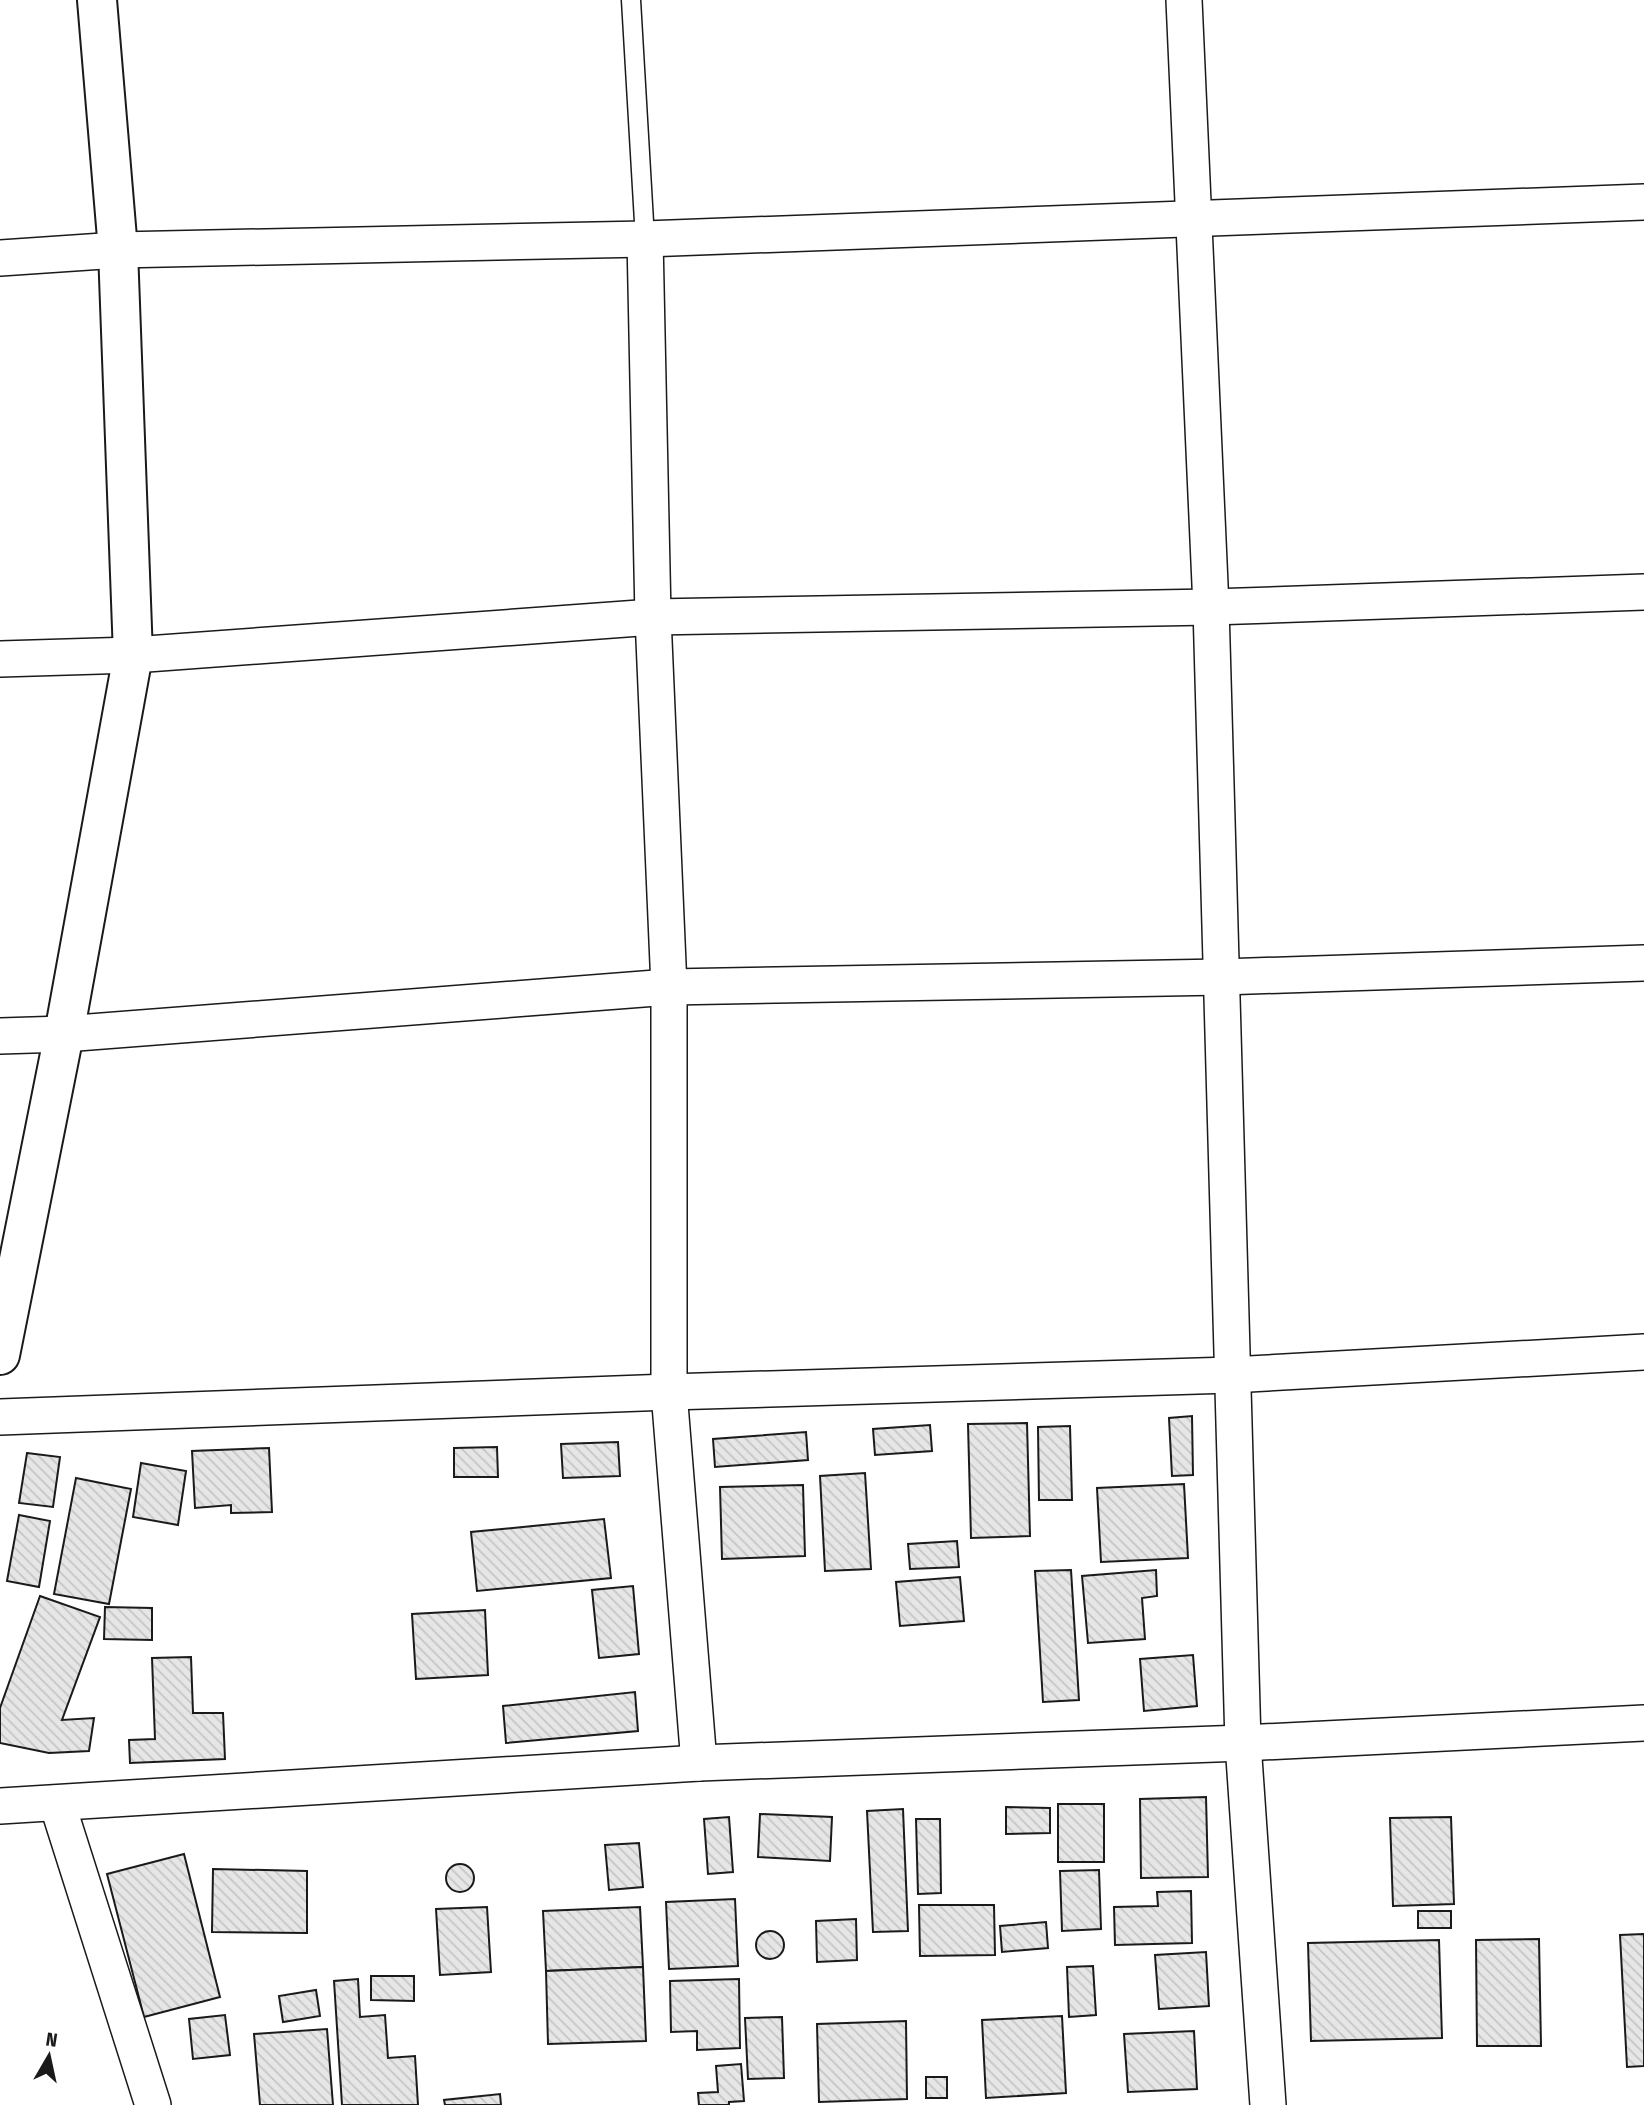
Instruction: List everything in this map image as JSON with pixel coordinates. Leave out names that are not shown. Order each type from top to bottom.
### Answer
[{"type":"street","points":[[0,1354],[64,1034],[133,654],[118,250],[97,0]]},
{"type":"street","points":[[1184,0],[1211,607],[1243,1743],[1268,2105]]},
{"type":"street","points":[[0,258],[118,250],[645,239],[1644,202]]},
{"type":"street","points":[[645,239],[653,617],[669,987],[669,1392],[699,1763]]},
{"type":"street","points":[[0,659],[133,654],[653,617],[1211,607],[1644,592]]},
{"type":"street","points":[[0,1036],[64,1034],[669,987],[1222,977],[1644,963]]},
{"type":"street","points":[[0,1417],[669,1392],[1231,1375],[1644,1352]]},
{"type":"street","points":[[0,1805],[699,1763],[1243,1743],[1644,1723]]},
{"type":"street","points":[[57,1803],[153,2105]]},
{"type":"lane","points":[[631,0],[645,239]]},
{"type":"building","points":[[1192,1416],[1193,1475],[1172,1476],[1169,1418]]},
{"type":"building","points":[[1027,1423],[1030,1536],[971,1538],[968,1424]]},
{"type":"building","points":[[930,1425],[932,1451],[875,1455],[873,1429]]},
{"type":"building","points":[[1070,1426],[1072,1500],[1039,1500],[1038,1427]]},
{"type":"building","points":[[806,1432],[808,1460],[715,1467],[713,1439]]},
{"type":"building","points":[[618,1442],[620,1476],[563,1478],[561,1444]]},
{"type":"building","points":[[497,1447],[498,1477],[454,1477],[454,1448]]},
{"type":"building","points":[[269,1448],[272,1512],[231,1513],[231,1505],[195,1508],[192,1451]]},
{"type":"building","points":[[27,1453],[60,1457],[53,1507],[19,1503]]},
{"type":"building","points":[[141,1463],[186,1471],[178,1525],[133,1517]]},
{"type":"building","points":[[865,1473],[871,1569],[825,1571],[820,1476]]},
{"type":"building","points":[[76,1478],[131,1489],[109,1604],[54,1594]]},
{"type":"building","points":[[1184,1484],[1188,1558],[1101,1562],[1097,1488]]},
{"type":"building","points":[[803,1485],[805,1556],[722,1559],[720,1487]]},
{"type":"building","points":[[19,1515],[50,1521],[39,1587],[7,1581]]},
{"type":"building","points":[[604,1519],[611,1578],[477,1591],[471,1532]]},
{"type":"building","points":[[957,1541],[959,1567],[910,1569],[908,1544]]},
{"type":"building","points":[[1071,1570],[1079,1700],[1043,1702],[1035,1571]]},
{"type":"building","points":[[1156,1570],[1157,1596],[1142,1598],[1145,1639],[1088,1643],[1082,1576]]},
{"type":"building","points":[[960,1577],[964,1621],[900,1626],[896,1582]]},
{"type":"building","points":[[633,1586],[639,1654],[599,1658],[592,1590]]},
{"type":"building","points":[[40,1596],[100,1617],[62,1720],[94,1718],[89,1751],[49,1753],[0,1743],[0,1708]]},
{"type":"building","points":[[105,1607],[152,1608],[152,1640],[104,1639]]},
{"type":"building","points":[[485,1610],[488,1675],[416,1679],[412,1614]]},
{"type":"building","points":[[1193,1655],[1197,1706],[1144,1711],[1140,1659]]},
{"type":"building","points":[[191,1657],[193,1713],[223,1713],[225,1759],[130,1763],[129,1740],[155,1739],[152,1658]]},
{"type":"building","points":[[635,1692],[638,1731],[506,1743],[503,1706]]},
{"type":"building","points":[[1206,1797],[1208,1877],[1141,1878],[1140,1799]]},
{"type":"building","points":[[1058,1804],[1104,1804],[1104,1862],[1058,1862]]},
{"type":"building","points":[[1006,1807],[1050,1808],[1050,1833],[1006,1834]]},
{"type":"building","points":[[903,1809],[908,1931],[873,1932],[867,1811]]},
{"type":"building","points":[[760,1814],[832,1817],[830,1861],[758,1857]]},
{"type":"building","points":[[729,1817],[733,1872],[708,1874],[704,1819]]},
{"type":"building","points":[[1451,1817],[1454,1904],[1393,1906],[1390,1818]]},
{"type":"building","points":[[916,1819],[940,1819],[941,1893],[918,1894]]},
{"type":"building","points":[[639,1843],[643,1887],[609,1890],[605,1845]]},
{"type":"building","points":[[184,1854],[220,1997],[144,2017],[107,1874]]},
{"type":"building","points":[[460,1864],[470,1868],[474,1878],[470,1888],[460,1892],[450,1888],[446,1878],[450,1868]]},
{"type":"building","points":[[213,1869],[307,1871],[307,1933],[212,1932]]},
{"type":"building","points":[[1099,1870],[1101,1929],[1062,1931],[1060,1871]]},
{"type":"building","points":[[1191,1891],[1192,1943],[1115,1945],[1114,1907],[1158,1906],[1157,1892]]},
{"type":"building","points":[[735,1899],[738,1966],[669,1969],[666,1902]]},
{"type":"building","points":[[919,1905],[994,1905],[995,1955],[920,1956]]},
{"type":"building","points":[[487,1907],[491,1972],[440,1975],[436,1909]]},
{"type":"building","points":[[640,1907],[643,1967],[546,1971],[543,1911]]},
{"type":"building","points":[[1418,1911],[1451,1911],[1451,1928],[1418,1928]]},
{"type":"building","points":[[856,1919],[857,1960],[817,1962],[816,1921]]},
{"type":"building","points":[[1046,1922],[1048,1948],[1002,1952],[1000,1926]]},
{"type":"building","points":[[770,1931],[780,1935],[784,1945],[780,1955],[770,1959],[760,1955],[756,1945],[760,1935]]},
{"type":"building","points":[[1644,1934],[1644,2066],[1627,2067],[1620,1935]]},
{"type":"building","points":[[1539,1939],[1541,2046],[1477,2046],[1476,1940]]},
{"type":"building","points":[[1439,1940],[1442,2038],[1311,2041],[1308,1943]]},
{"type":"building","points":[[1206,1952],[1209,2006],[1159,2009],[1155,1955]]},
{"type":"building","points":[[1093,1966],[1096,2015],[1069,2017],[1067,1967]]},
{"type":"building","points":[[643,1967],[646,2041],[548,2044],[546,1971]]},
{"type":"building","points":[[371,1976],[414,1976],[414,2001],[371,2000]]},
{"type":"building","points":[[358,1979],[360,2017],[385,2015],[388,2058],[415,2056],[418,2105],[342,2105],[334,1981]]},
{"type":"building","points":[[739,1979],[740,2048],[697,2050],[697,2031],[671,2032],[670,1981]]},
{"type":"building","points":[[316,1990],[320,2016],[283,2022],[279,1996]]},
{"type":"building","points":[[225,2015],[230,2055],[193,2059],[189,2019]]},
{"type":"building","points":[[1062,2016],[1066,2093],[986,2098],[982,2020]]},
{"type":"building","points":[[782,2017],[784,2078],[748,2079],[745,2018]]},
{"type":"building","points":[[906,2021],[907,2099],[819,2102],[817,2024]]},
{"type":"building","points":[[327,2029],[333,2105],[260,2105],[254,2034]]},
{"type":"building","points":[[1194,2031],[1197,2089],[1128,2092],[1124,2034]]},
{"type":"building","points":[[741,2064],[744,2101],[729,2102],[729,2105],[699,2105],[698,2093],[718,2092],[716,2066]]},
{"type":"building","points":[[926,2077],[947,2077],[947,2098],[926,2098]]},
{"type":"building","points":[[500,2094],[501,2105],[445,2105],[444,2100]]}]
